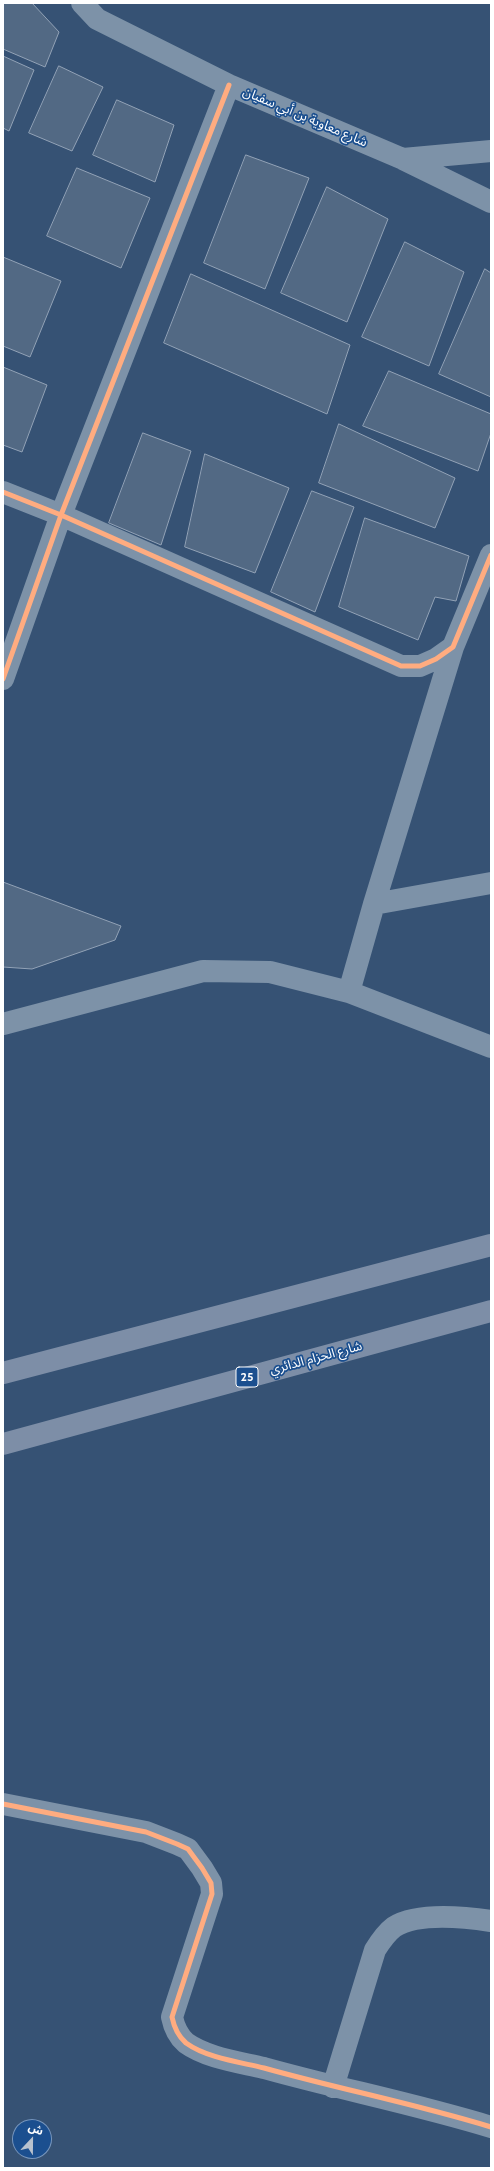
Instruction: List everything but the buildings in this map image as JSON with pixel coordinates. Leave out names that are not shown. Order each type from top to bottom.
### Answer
[{"type":"main road","points":[[3,1373],[491,1245]]},
{"type":"main road","name":"شارع الحزام الدائري","points":[[3,1444],[491,1311]]},
{"type":"street","name":"شارع معاوية بن أبي سفيان","points":[[82,3],[97,19],[229,85],[403,159],[491,202]]},
{"type":"street","points":[[3,679],[61,515],[229,85]]},
{"type":"street","points":[[403,159],[491,151]]},
{"type":"street","points":[[3,492],[61,515],[401,666],[420,666],[436,659],[453,647]]},
{"type":"street","points":[[349,992],[374,904],[453,647],[491,555]]},
{"type":"street","points":[[374,904],[491,883]]},
{"type":"street","points":[[3,1024],[203,971],[270,972],[349,992],[491,1047]]},
{"type":"street","points":[[3,1804],[146,1832],[188,1849],[211,1883],[212,1894],[172,2017],[174,2028],[186,2042],[206,2053],[333,2087],[444,2113],[491,2127]]},
{"type":"street","points":[[333,2087],[375,1950],[382,1939],[394,1927],[409,1921],[435,1917],[469,1918],[491,1921]]},
{"type":"cycle path","points":[[3,679],[61,515],[229,85]]},
{"type":"cycle path","points":[[3,492],[61,515],[401,666],[420,666],[436,659],[453,647],[491,555]]},
{"type":"cycle path","points":[[3,1804],[146,1832],[188,1849],[211,1883],[212,1894],[172,2017],[177,2031],[186,2043],[213,2056],[406,2104],[491,2127]]}]
